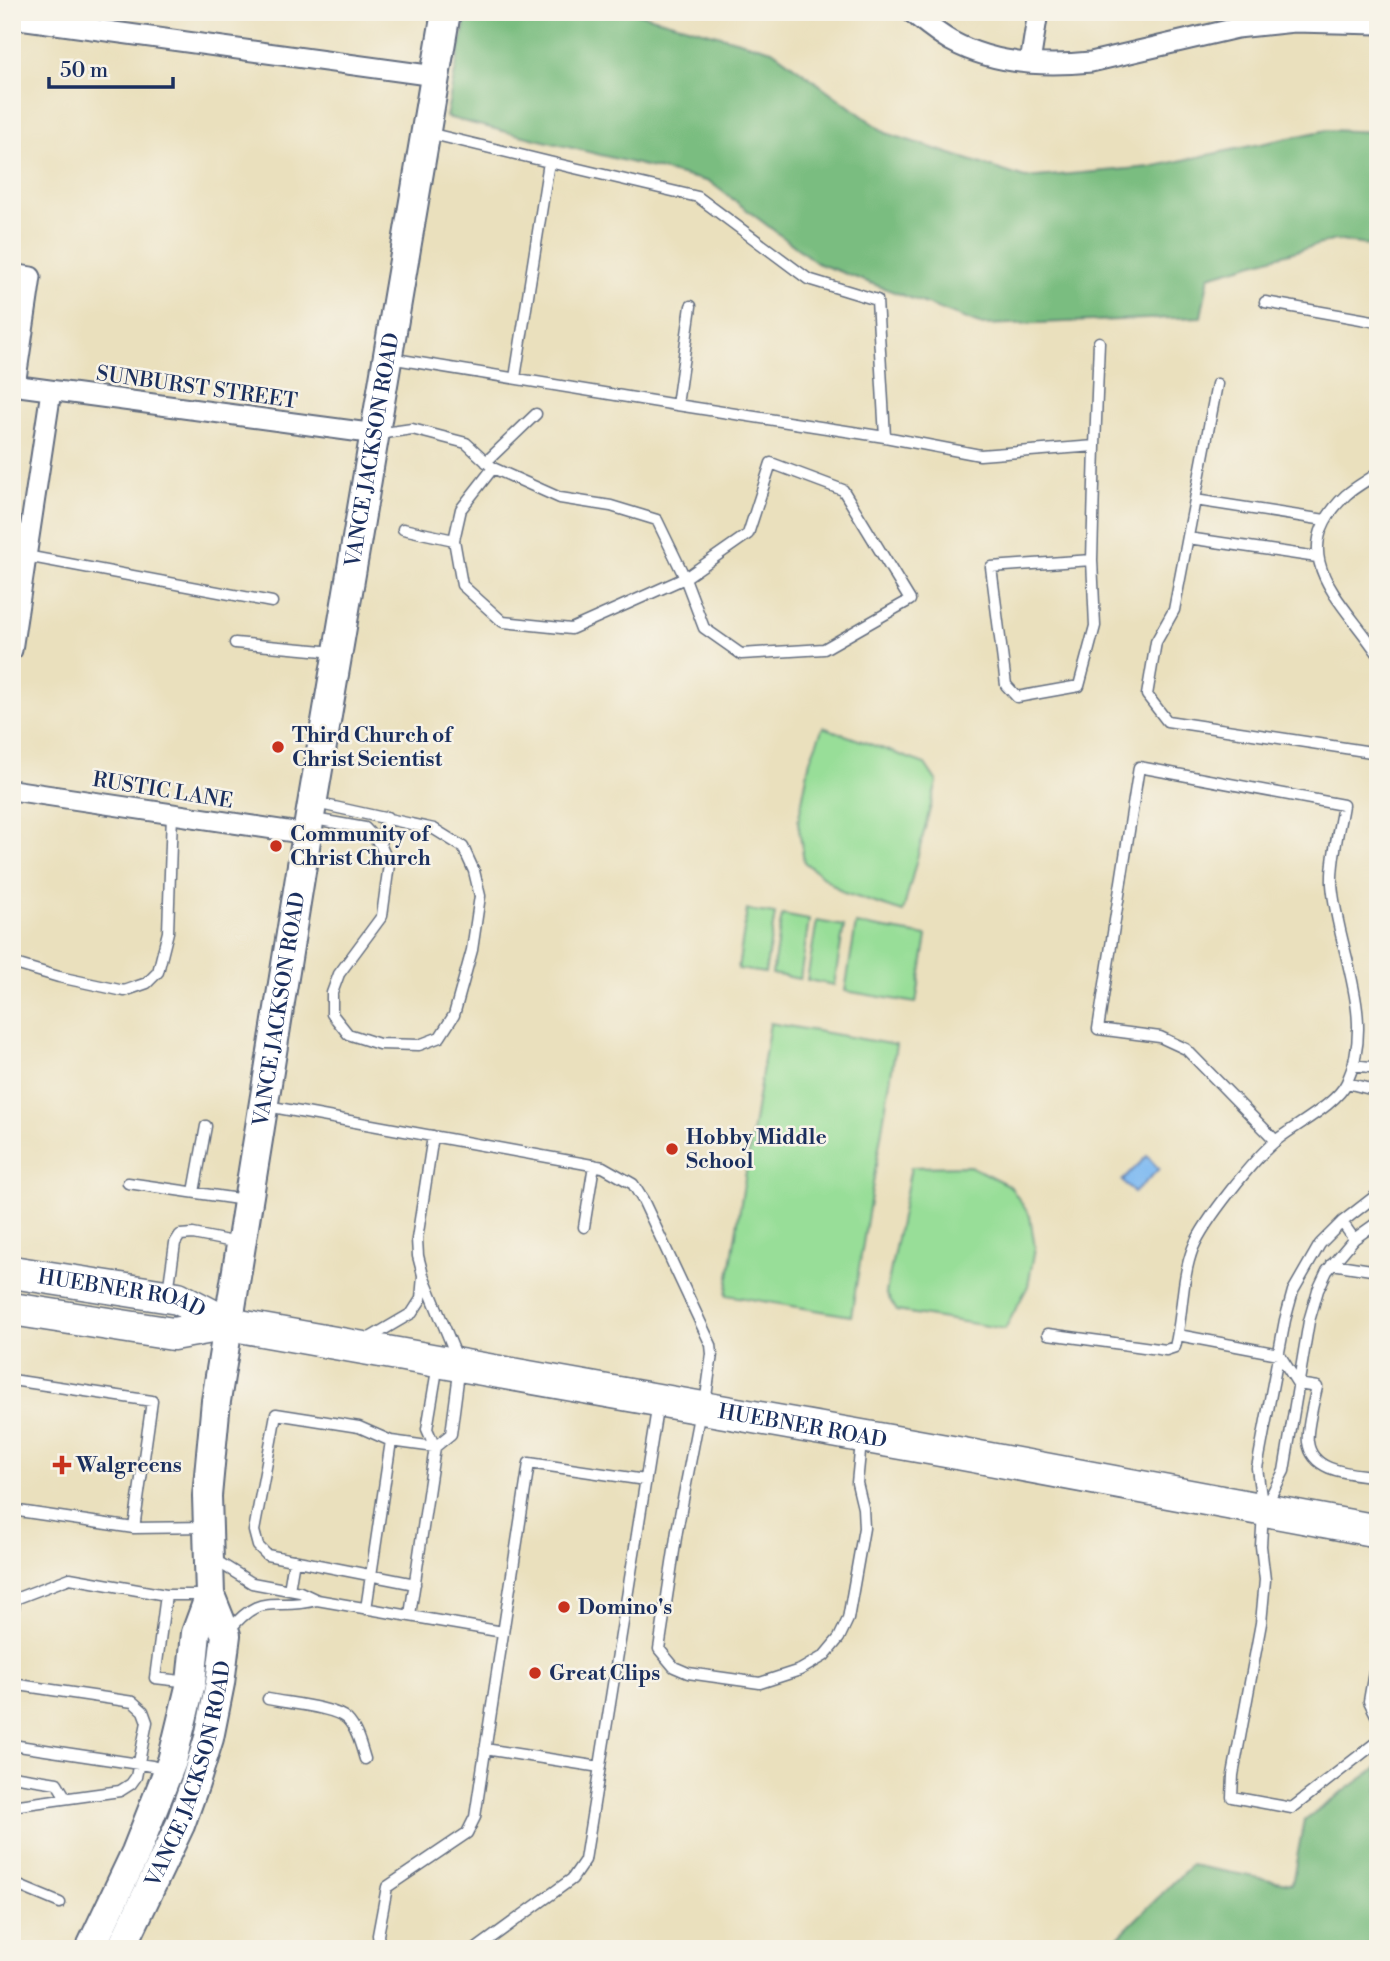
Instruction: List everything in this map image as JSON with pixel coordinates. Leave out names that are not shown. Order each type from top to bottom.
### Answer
[{"type":"main road","name":"VANCE JACKSON ROAD","points":[[90,1949],[148,1858],[180,1825],[209,1738],[220,1683],[226,1634],[210,1594],[207,1496],[211,1440],[310,818],[446,12]]},
{"type":"main road","name":"HUEBNER ROAD","points":[[12,1272],[178,1298],[228,1324],[658,1399],[1378,1531]]},
{"type":"main road","name":"HUEBNER ROAD","points":[[13,1312],[173,1334],[228,1324]]},
{"type":"main road","name":"VANCE JACKSON ROAD","points":[[121,1949],[148,1858],[191,1683],[196,1633],[210,1594]]},
{"type":"street","points":[[911,12],[950,41],[972,51],[995,58],[1066,65],[1091,62],[1271,18],[1378,24]]},
{"type":"street","points":[[1030,63],[1038,12]]},
{"type":"street","points":[[12,18],[435,76]]},
{"type":"street","points":[[12,274],[31,277],[14,385]]},
{"type":"street","name":"SUNBURST STREET","points":[[14,385],[376,434]]},
{"type":"street","points":[[12,650],[51,391]]},
{"type":"street","name":"RUSTIC LANE","points":[[12,790],[173,814],[310,818]]},
{"type":"lane","points":[[426,132],[698,197],[808,279],[877,300],[885,437]]},
{"type":"lane","points":[[515,378],[549,162]]},
{"type":"lane","points":[[1265,302],[1378,322]]},
{"type":"lane","points":[[677,405],[691,306]]},
{"type":"lane","points":[[1092,560],[991,567],[1006,685],[1017,697],[1079,686],[1095,626],[1092,560],[1099,342]]},
{"type":"lane","points":[[388,358],[885,437],[981,455],[1095,446]]},
{"type":"lane","points":[[1217,383],[1174,610],[1156,642],[1147,695],[1167,721],[1378,753]]},
{"type":"lane","points":[[376,434],[412,429],[466,443],[490,465],[561,498],[611,506],[657,520],[685,578],[704,628],[741,654],[824,649],[910,600],[843,490],[771,463],[748,534],[685,578],[571,629],[503,622],[462,585],[454,540],[461,509],[490,465],[536,414]]},
{"type":"lane","points":[[1378,473],[1347,495],[1325,520],[1318,538],[1317,557],[1328,586],[1378,654]]},
{"type":"lane","points":[[1195,500],[1325,520]]},
{"type":"lane","points":[[403,529],[454,540]]},
{"type":"lane","points":[[1188,538],[1317,557]]},
{"type":"lane","points":[[26,556],[272,602]]},
{"type":"lane","points":[[235,643],[338,653]]},
{"type":"lane","points":[[1048,1334],[1166,1350],[1175,1347],[1187,1271],[1194,1248],[1211,1217],[1276,1141],[1331,1101],[1347,1083],[1360,1036],[1353,979],[1338,920],[1332,882],[1343,805],[1139,767],[1098,1029],[1160,1037],[1186,1049],[1276,1141]]},
{"type":"lane","points":[[12,963],[59,977],[124,991],[146,983],[158,972],[169,932],[173,814]]},
{"type":"lane","points":[[380,844],[387,817]]},
{"type":"lane","points":[[387,817],[435,829],[463,847],[474,871],[480,896],[472,950],[454,1015],[440,1037],[419,1045],[379,1044],[348,1034],[332,1014],[332,993],[339,974],[382,916],[389,864],[380,844],[365,828],[310,818],[387,817]]},
{"type":"lane","points":[[1353,1065],[1378,1068]]},
{"type":"lane","points":[[1347,1083],[1378,1091]]},
{"type":"lane","points":[[264,1106],[594,1165],[603,1167],[633,1184],[706,1332],[712,1354],[677,1531],[659,1649],[674,1667],[688,1673],[760,1683],[800,1670],[824,1656],[839,1638],[848,1619],[864,1528],[857,1483],[862,1436]]},
{"type":"lane","points":[[194,1192],[206,1126]]},
{"type":"lane","points":[[415,1584],[267,1555],[258,1546],[254,1531],[276,1414],[359,1427],[391,1441],[435,1447],[450,1434],[449,1363],[418,1256],[417,1238],[433,1136]]},
{"type":"lane","points":[[584,1227],[594,1165]]},
{"type":"lane","points":[[128,1183],[249,1200]]},
{"type":"lane","points":[[1378,1194],[1342,1222],[1320,1244],[1293,1291],[1257,1468],[1263,1511],[1265,1580],[1261,1623],[1233,1775],[1232,1797],[1292,1808],[1378,1741]]},
{"type":"lane","points":[[1342,1222],[1354,1239]]},
{"type":"lane","points":[[1263,1511],[1284,1471],[1309,1321],[1318,1290],[1327,1271],[1354,1239],[1378,1222]]},
{"type":"lane","points":[[167,1296],[175,1242],[180,1235],[193,1234],[242,1244]]},
{"type":"lane","points":[[1332,1264],[1378,1271]]},
{"type":"lane","points":[[355,1346],[400,1323],[412,1313],[421,1298],[423,1275]]},
{"type":"lane","points":[[1178,1335],[1279,1354],[1298,1384],[1317,1387],[1307,1442],[1320,1463],[1331,1469],[1378,1477]]},
{"type":"lane","points":[[410,1615],[435,1447],[427,1429],[449,1363]]},
{"type":"lane","points":[[12,1380],[152,1401],[134,1528]]},
{"type":"lane","points":[[476,1949],[572,1879],[585,1860],[658,1399]]},
{"type":"lane","points":[[366,1609],[391,1441]]},
{"type":"lane","points":[[380,1949],[378,1935],[387,1887],[467,1833],[475,1817],[529,1463],[645,1480]]},
{"type":"lane","points":[[12,1510],[134,1528],[208,1527]]},
{"type":"lane","points":[[208,1556],[252,1583],[289,1590],[317,1601],[503,1632]]},
{"type":"lane","points":[[289,1590],[294,1560]]},
{"type":"lane","points":[[12,1621],[14,1599],[69,1578],[166,1595],[210,1594]]},
{"type":"lane","points":[[166,1595],[155,1678],[191,1683]]},
{"type":"lane","points":[[226,1634],[240,1616],[261,1604],[297,1606],[317,1601]]},
{"type":"lane","points":[[1378,1649],[1369,1701],[1378,1719]]},
{"type":"lane","points":[[12,1684],[133,1702],[143,1711],[147,1723],[131,1784],[120,1791],[12,1806]]},
{"type":"lane","points":[[268,1699],[333,1712],[346,1718],[365,1759]]},
{"type":"lane","points":[[12,1745],[152,1766],[168,1771]]},
{"type":"lane","points":[[485,1749],[600,1767]]},
{"type":"lane","points":[[12,1776],[57,1783],[66,1798]]},
{"type":"lane","points":[[12,1883],[60,1903]]},
{"type":"green space","points":[[467,12],[633,12],[772,50],[886,133],[1025,178],[1150,167],[1327,130],[1378,132],[1378,247],[1335,240],[1209,276],[1201,317],[982,325],[817,263],[710,182],[446,117]]},
{"type":"green space","points":[[823,727],[925,764],[937,782],[903,912],[844,893],[804,862],[798,822],[810,760]]},
{"type":"green space","points":[[747,910],[775,914],[765,973],[738,969]]},
{"type":"green space","points":[[782,915],[809,920],[800,979],[772,974]]},
{"type":"green space","points":[[817,921],[844,926],[834,985],[807,980]]},
{"type":"green space","points":[[856,924],[927,936],[916,1003],[845,991]]},
{"type":"green space","points":[[770,1023],[896,1045],[851,1316],[726,1295]]},
{"type":"green space","points":[[970,1166],[1010,1186],[1030,1216],[1035,1248],[1028,1286],[1005,1329],[897,1311],[886,1293],[911,1167]]},
{"type":"green space","points":[[1378,1767],[1378,1949],[1106,1949],[1191,1865],[1292,1884],[1304,1820]]},
{"type":"water","points":[[1147,1156],[1159,1169],[1134,1193],[1122,1181]]},
{"type":"place","name":"Third Church of Christ Scientist","points":[[278,747]]},
{"type":"place","name":"Community of Christ Church","points":[[276,846]]},
{"type":"place","name":"Hobby Middle School","points":[[672,1149]]},
{"type":"place","name":"Walgreens","points":[[62,1465]]},
{"type":"place","name":"Domino's","points":[[564,1607]]},
{"type":"place","name":"Great Clips","points":[[535,1673]]}]
